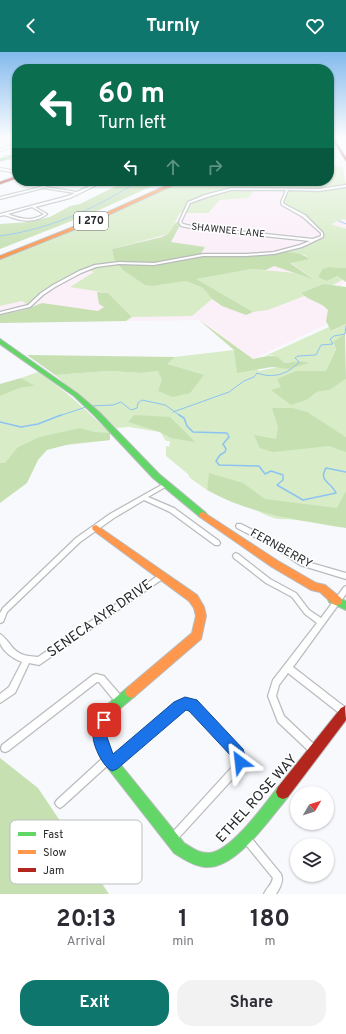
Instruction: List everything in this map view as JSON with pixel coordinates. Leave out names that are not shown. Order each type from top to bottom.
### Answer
[{"type":"main road","points":[[0,184],[12,180]]},
{"type":"main road","name":"I 270","points":[[0,252],[93,215],[159,186]]},
{"type":"main road","name":"I 270","points":[[0,258],[94,220],[169,186]]},
{"type":"main road","points":[[0,341],[54,378],[89,406],[143,465],[212,523],[262,558],[314,587],[322,588],[337,601],[346,606]]},
{"type":"main road","name":"ETHEL ROSE WAY","points":[[96,528],[192,598],[200,606],[202,623],[197,636],[112,708],[104,720],[100,737],[110,761],[179,848],[192,858],[208,861],[221,857],[244,836],[316,752],[345,712]]},
{"type":"street","points":[[0,215],[62,200],[92,186]]},
{"type":"street","name":"SHAWNEE LANE","points":[[314,240],[191,227],[185,226],[180,222],[189,203],[206,196],[231,189],[319,190],[346,186]]},
{"type":"street","points":[[0,198],[43,187],[78,193]]},
{"type":"street","points":[[0,313],[29,306],[42,294],[54,286],[95,266],[119,263],[154,264],[203,255],[259,254],[288,250],[322,236],[322,233],[304,216],[288,208],[282,202],[287,190]]},
{"type":"street","points":[[2,193],[9,196]]},
{"type":"street","points":[[5,214],[22,220],[32,220],[46,214],[33,207]]},
{"type":"street","points":[[0,620],[5,610],[78,540],[165,485]]},
{"type":"street","points":[[144,498],[172,510],[217,543]]},
{"type":"street","name":"FERNBERRY","points":[[239,526],[272,543],[302,562],[346,576]]},
{"type":"street","points":[[236,556],[268,582],[294,595],[307,612],[321,622]]},
{"type":"street","name":"SENECA AYR DRIVE","points":[[27,660],[40,660],[53,653],[162,576]]},
{"type":"street","points":[[316,752],[281,719],[275,707],[272,696],[276,684],[346,589]]},
{"type":"street","points":[[0,637],[13,655],[27,660],[12,690],[0,699]]},
{"type":"street","points":[[288,668],[345,712]]},
{"type":"street","points":[[5,748],[96,678],[101,679],[120,701]]},
{"type":"street","points":[[60,803],[179,706],[185,704],[192,705],[238,754],[240,762],[236,769],[172,839]]},
{"type":"street","points":[[244,836],[278,877],[276,886],[269,894]]},
{"type":"shaded area","points":[[334,182],[346,186],[346,273],[329,323],[253,359],[199,320],[0,323],[0,262],[178,186],[334,186]]},
{"type":"green space","points":[[334,176],[345,176],[346,220],[343,219],[331,224],[346,229],[346,268],[329,267],[327,281],[337,276],[342,280],[331,286],[323,284],[301,293],[304,296],[268,310],[253,312],[195,279],[252,269],[295,273],[312,278],[290,262],[308,258],[305,255],[281,251],[322,237],[322,233],[304,216],[288,208],[282,202],[287,190],[255,189],[248,198],[220,200],[208,213],[180,213],[168,234],[112,249],[114,259],[123,270],[153,286],[186,281],[203,288],[212,299],[192,316],[132,317],[108,293],[70,287],[94,272],[88,271],[70,276],[42,295],[29,306],[22,301],[0,306],[0,259],[172,186],[334,186]]},
{"type":"green space","points":[[116,186],[152,186],[97,211],[0,249],[0,224],[29,222],[50,217],[70,206],[80,204]]},
{"type":"green space","points":[[178,222],[180,225],[171,242],[205,247],[200,255],[252,255],[278,252],[295,253],[303,255],[309,259],[290,263],[313,279],[274,266],[266,270],[252,269],[196,279],[253,312],[246,315],[222,306],[212,299],[203,288],[186,281],[153,286],[145,285],[123,270],[114,259],[112,249],[162,237],[168,234],[175,223]]},
{"type":"green space","points":[[329,267],[346,268],[346,282],[337,276],[327,281],[318,277],[323,269]]},
{"type":"green space","points":[[323,284],[346,287],[346,324],[331,331],[326,321],[328,310],[301,293]]},
{"type":"green space","points":[[97,292],[108,293],[132,317],[126,321],[0,323],[0,315],[24,310],[42,303],[98,311],[104,307],[99,304]]},
{"type":"green space","points":[[199,320],[253,359],[274,356],[284,363],[301,361],[310,363],[288,369],[272,367],[237,373],[234,350]]},
{"type":"green space","points":[[346,324],[346,334],[333,344],[336,348],[326,372],[296,371],[308,399],[317,392],[330,390],[346,379],[346,437],[320,421],[346,442],[346,525],[276,518],[207,486],[207,490],[190,478],[188,474],[166,456],[166,446],[169,447],[170,441],[166,441],[160,432],[129,427],[117,428],[55,375],[108,371],[141,373],[158,371],[175,357],[234,350],[259,371],[272,368],[303,365],[309,363],[301,361],[284,363],[272,355],[265,356],[329,327],[332,331]]},
{"type":"green space","points":[[345,334],[346,379],[330,390],[317,392],[308,399],[291,405],[271,390],[281,387],[277,379],[296,371],[326,371],[336,349],[333,342]]},
{"type":"green space","points":[[27,355],[175,357],[167,364],[204,375],[190,393],[173,397],[158,391],[162,380],[158,371],[141,373],[108,371],[55,375]]},
{"type":"green space","points":[[38,372],[67,393],[110,433],[104,433],[110,440],[41,448],[0,501],[0,396],[20,388],[34,386],[21,378]]},
{"type":"green space","points":[[21,378],[35,386],[20,388],[0,396],[0,384]]},
{"type":"green space","points":[[272,408],[292,408],[307,412],[346,437],[346,452],[329,446],[273,452],[260,448],[254,435],[276,439],[278,427]]},
{"type":"green space","points":[[134,415],[170,417],[195,442],[171,438],[160,432],[128,422]]},
{"type":"green space","points":[[80,428],[94,432],[110,433],[110,440],[70,444],[47,450],[38,460],[27,483],[0,503],[0,463],[5,463],[18,447],[40,437]]},
{"type":"green space","points":[[209,473],[243,483],[265,499],[337,508],[346,491],[346,528],[274,515],[240,505],[207,490]]},
{"type":"green space","points":[[0,758],[38,788],[59,820],[10,820],[10,884],[102,884],[109,894],[0,894]]},
{"type":"waterway","points":[[0,236],[35,229],[69,218],[101,203],[130,186]]},
{"type":"waterway","points":[[339,221],[346,224]]},
{"type":"waterway","points":[[174,411],[229,392],[244,381],[254,377],[257,373],[269,376],[290,370],[299,362],[295,358],[298,356],[316,355],[321,345],[333,344],[330,339],[334,336],[345,334],[346,326]]},
{"type":"waterway","points":[[90,406],[113,405],[121,402],[131,410],[137,408],[138,403],[142,400],[165,405],[174,411]]},
{"type":"waterway","points":[[59,416],[86,407]]},
{"type":"waterway","points":[[174,411],[181,416]]},
{"type":"waterway","points":[[0,422],[21,427],[38,424],[61,415]]},
{"type":"waterway","points":[[179,415],[184,418],[187,426],[193,432],[227,433],[229,437],[223,444],[226,449],[225,452],[220,455],[216,461],[219,465],[259,466],[265,474],[271,471],[283,475],[283,480],[277,485],[303,500],[336,493],[324,479],[323,476],[326,468],[346,472]]},
{"type":"traffic: fast","points":[[0,341],[76,395],[97,414],[156,476],[203,515]]},
{"type":"traffic: fast","points":[[333,599],[346,606]]},
{"type":"traffic: fast","points":[[131,692],[112,708],[104,720],[100,737],[107,758],[182,850],[193,857],[206,860],[220,857],[240,843],[283,792]]},
{"type":"traffic: slow","points":[[0,258],[87,223],[169,186]]},
{"type":"traffic: slow","points":[[203,515],[275,564],[314,587],[322,588],[337,601]]},
{"type":"traffic: slow","points":[[96,528],[193,598],[199,607],[201,616],[197,636],[131,692]]},
{"type":"traffic: jam","points":[[0,183],[12,179]]},
{"type":"traffic: jam","points":[[283,792],[345,712]]},
{"type":"route","points":[[104,720],[100,737],[107,758],[112,764],[179,706],[185,704],[192,705],[238,754],[240,762]]}]
